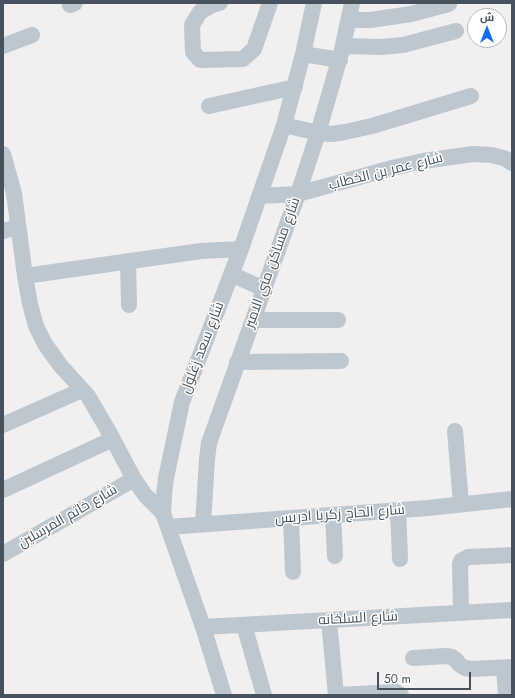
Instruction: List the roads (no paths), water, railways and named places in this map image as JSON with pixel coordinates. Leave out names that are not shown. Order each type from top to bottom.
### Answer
[{"type":"street","points":[[220,3],[212,5],[200,12],[192,25],[193,52],[200,60],[243,59],[254,49],[270,3]]},
{"type":"street","name":"شارع سعد زغلول","points":[[224,695],[203,627],[166,520],[164,495],[166,478],[182,402],[241,249],[284,125],[303,54],[314,3]]},
{"type":"street","name":"شارع مساكن مني الامير","points":[[203,524],[209,443],[298,194],[318,133],[342,53],[352,3]]},
{"type":"street","points":[[349,20],[391,18],[430,10],[449,4]]},
{"type":"street","points":[[303,54],[342,53],[403,45],[456,31]]},
{"type":"street","points":[[3,46],[32,35]]},
{"type":"street","points":[[209,106],[294,87]]},
{"type":"street","points":[[284,125],[318,133],[332,134],[359,130],[471,96]]},
{"type":"street","points":[[3,154],[14,193],[11,229],[25,276],[36,326],[44,344],[60,365],[88,396],[134,479],[166,520]]},
{"type":"street","name":"شارع عمر بن الخطاب","points":[[260,196],[298,194],[392,168],[445,157],[472,154],[491,155],[504,158],[512,163]]},
{"type":"street","points":[[25,276],[201,251],[241,249]]},
{"type":"street","points":[[128,261],[129,305]]},
{"type":"street","points":[[231,274],[264,289]]},
{"type":"street","points":[[253,320],[338,320]]},
{"type":"street","points":[[238,362],[341,360]]},
{"type":"street","points":[[3,425],[82,390]]},
{"type":"street","points":[[455,431],[461,504]]},
{"type":"street","points":[[3,490],[113,440]]},
{"type":"street","name":"شارع خاتم المرسلين","points":[[3,554],[134,479]]},
{"type":"street","name":"شارع الحاج زكريا ادريس","points":[[166,520],[203,524],[398,510],[512,499]]},
{"type":"street","points":[[398,510],[400,559]]},
{"type":"street","points":[[333,515],[335,556]]},
{"type":"street","points":[[290,518],[293,572]]},
{"type":"street","points":[[461,613],[461,561],[468,557],[512,555]]},
{"type":"street","name":"شارع السلخانه","points":[[203,627],[512,610]]},
{"type":"street","points":[[329,620],[336,695],[396,692],[401,695]]},
{"type":"street","points":[[244,625],[264,695]]},
{"type":"street","points":[[413,658],[452,657],[460,665],[470,670],[508,667],[506,695]]}]
